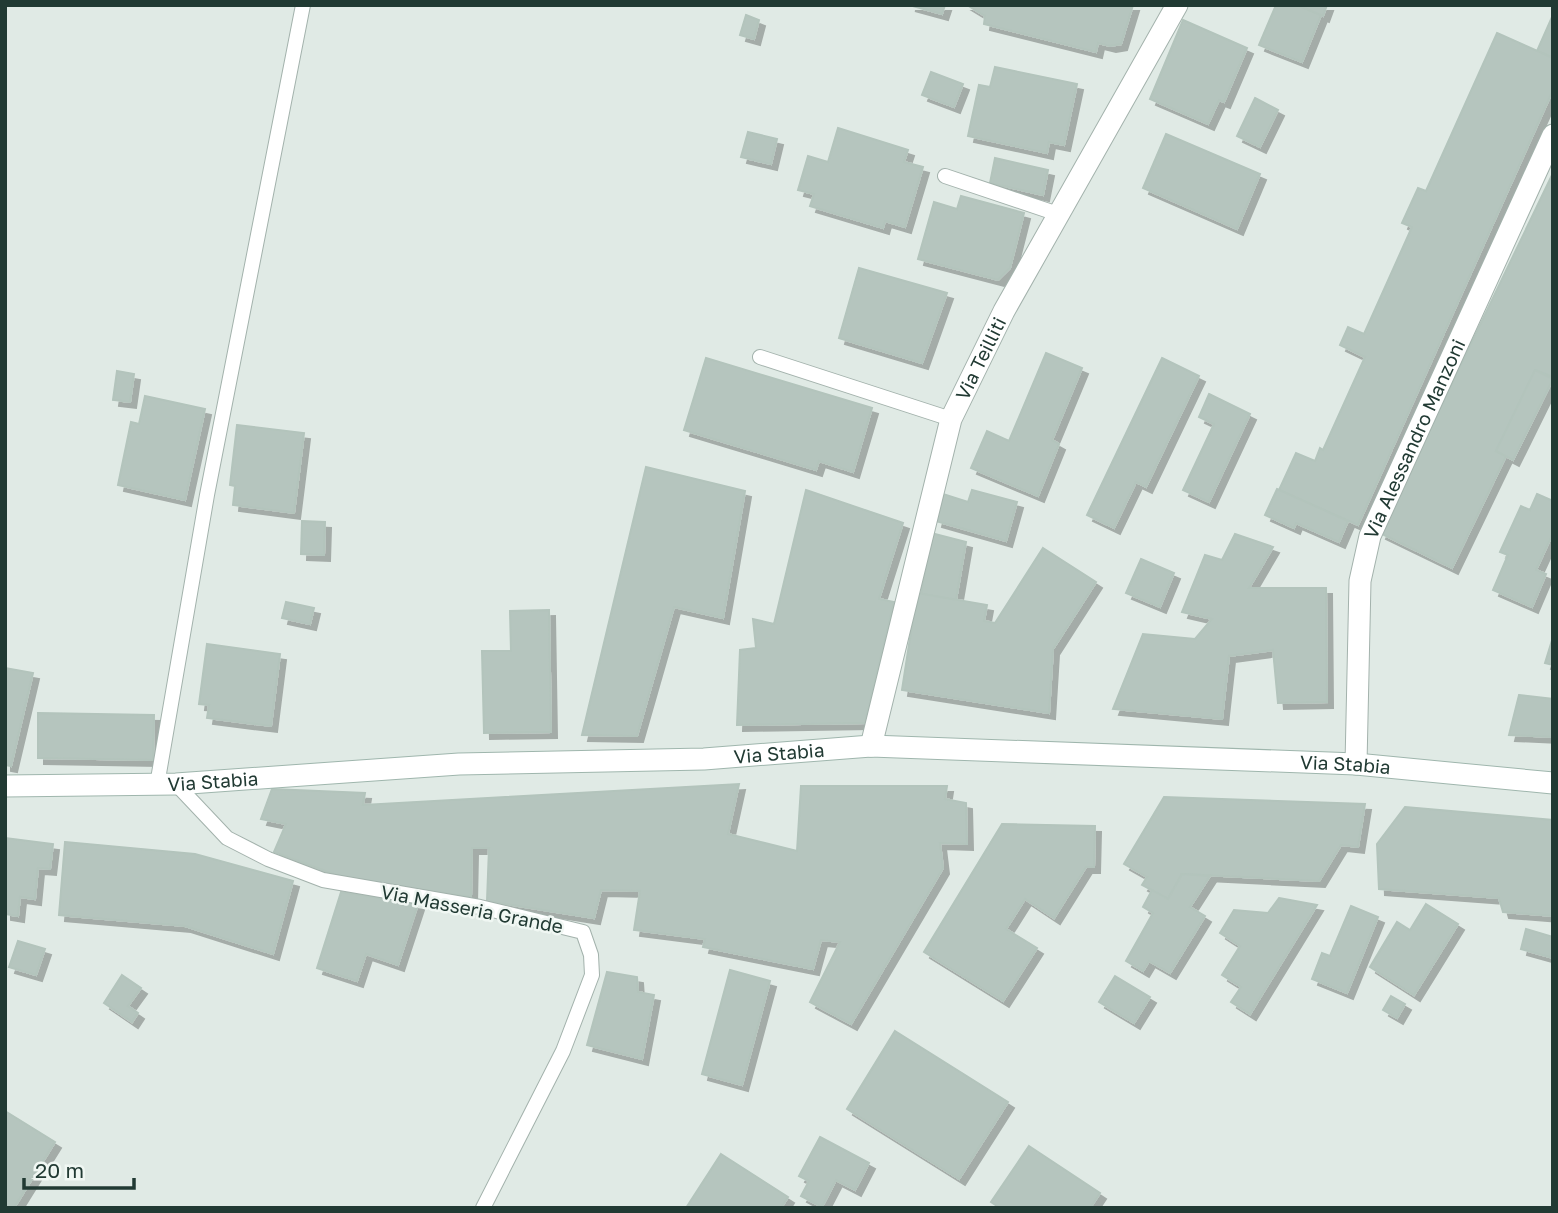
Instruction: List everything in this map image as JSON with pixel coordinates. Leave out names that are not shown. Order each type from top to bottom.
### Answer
[{"type":"main road","name":"Via Teilliti","points":[[871,746],[951,419],[1004,311],[1177,5]]},
{"type":"main road","name":"Via Alessandro Manzoni","points":[[1356,764],[1360,581],[1370,536],[1553,135]]},
{"type":"main road","name":"Via Stabia","points":[[5,786],[166,785],[459,764],[704,759],[871,746],[1356,764],[1553,783]]},
{"type":"lane","points":[[166,785],[207,495],[303,5]]},
{"type":"lane","points":[[945,176],[1058,214]]},
{"type":"lane","points":[[760,357],[951,419]]},
{"type":"lane","name":"Via Masseria Grande","points":[[166,785],[227,838],[268,859],[323,880],[492,909],[583,932],[591,955],[592,975],[563,1051],[483,1208]]},
{"type":"building","points":[[909,5],[945,5],[942,14]]},
{"type":"building","points":[[967,5],[1133,5],[1121,44],[1110,46],[1098,43],[1096,52],[984,24],[985,16]]},
{"type":"building","points":[[1276,5],[1297,5],[1321,15],[1302,62],[1259,45]]},
{"type":"building","points":[[1297,5],[1327,5],[1323,16]]},
{"type":"building","points":[[746,15],[759,20],[754,39],[740,35]]},
{"type":"building","points":[[1553,17],[1553,58],[1537,51]]},
{"type":"building","points":[[1183,20],[1247,48],[1224,102],[1219,100],[1208,124],[1150,99]]},
{"type":"building","points":[[1497,33],[1553,58],[1553,90],[1358,525],[1279,490],[1296,453],[1315,461],[1320,448],[1323,450],[1365,357],[1340,345],[1348,327],[1364,334],[1412,227],[1402,223],[1418,188],[1426,191]]},
{"type":"building","points":[[995,67],[1077,84],[1064,145],[1049,142],[1047,153],[968,136],[979,85],[990,87]]},
{"type":"building","points":[[931,72],[963,84],[954,107],[922,95]]},
{"type":"building","points":[[1255,98],[1278,110],[1260,147],[1237,136]]},
{"type":"building","points":[[838,128],[908,150],[904,162],[923,167],[905,227],[885,221],[883,228],[810,206],[814,194],[798,190],[808,156],[828,162]]},
{"type":"building","points":[[748,132],[777,139],[771,164],[741,157]]},
{"type":"building","points":[[1166,134],[1260,174],[1237,229],[1143,188]]},
{"type":"building","points":[[995,158],[1048,170],[1043,195],[990,183]]},
{"type":"building","points":[[1553,173],[1553,377],[1535,370],[1496,451],[1506,456],[1452,568],[1380,533]]},
{"type":"building","points":[[961,196],[1024,213],[1010,268],[998,280],[918,259],[934,202],[957,209]]},
{"type":"building","points":[[859,268],[947,293],[922,363],[839,338]]},
{"type":"building","points":[[1046,353],[1082,368],[1052,440],[1059,444],[1038,496],[971,468],[987,431],[1009,441]]},
{"type":"building","points":[[706,358],[872,408],[853,472],[819,461],[816,470],[684,430]]},
{"type":"building","points":[[1162,358],[1199,376],[1146,487],[1136,482],[1114,528],[1087,515]]},
{"type":"building","points":[[1535,370],[1553,379],[1513,460],[1496,451]]},
{"type":"building","points":[[117,371],[134,374],[130,402],[113,400]]},
{"type":"building","points":[[1209,394],[1250,414],[1209,502],[1183,490],[1214,424],[1199,417]]},
{"type":"building","points":[[145,396],[205,409],[185,500],[118,485],[131,422],[139,424]]},
{"type":"building","points":[[237,425],[304,433],[294,513],[233,505],[235,486],[230,485]]},
{"type":"building","points":[[646,467],[745,491],[723,618],[674,607],[637,736],[582,735]]},
{"type":"building","points":[[1277,489],[1348,521],[1339,542],[1296,523],[1294,528],[1265,515]]},
{"type":"building","points":[[806,490],[903,523],[879,599],[894,602],[865,723],[737,725],[740,650],[756,648],[753,619],[774,624]]},
{"type":"building","points":[[972,490],[1017,502],[1006,541],[936,521],[943,494],[968,502]]},
{"type":"building","points":[[1537,494],[1553,501],[1553,533],[1536,570],[1546,574],[1532,607],[1493,590],[1508,555],[1500,552],[1521,506],[1530,510]]},
{"type":"building","points":[[302,521],[325,522],[324,555],[301,554]]},
{"type":"building","points":[[931,533],[966,542],[956,600],[921,594]]},
{"type":"building","points":[[1235,534],[1273,547],[1249,588],[1326,588],[1327,702],[1278,703],[1273,650],[1229,656],[1222,719],[1113,709],[1143,634],[1195,639],[1212,619],[1182,612],[1205,555],[1222,560]]},
{"type":"building","points":[[1043,548],[1096,582],[1053,649],[1049,713],[902,690],[917,593],[987,605],[984,621],[995,623]]},
{"type":"building","points":[[1141,559],[1174,573],[1160,607],[1126,593]]},
{"type":"building","points":[[286,602],[314,608],[310,624],[282,618]]},
{"type":"building","points":[[549,610],[551,732],[484,733],[482,651],[511,651],[510,611]]},
{"type":"building","points":[[1553,637],[1553,665],[1545,663]]},
{"type":"building","points":[[207,644],[280,654],[271,726],[207,718],[209,705],[199,704]]},
{"type":"building","points":[[5,668],[33,673],[11,766],[5,765]]},
{"type":"building","points":[[1519,695],[1553,699],[1553,737],[1509,735]]},
{"type":"building","points":[[38,713],[154,715],[153,760],[38,758]]},
{"type":"building","points":[[739,784],[728,834],[797,851],[801,786],[947,786],[945,799],[966,803],[967,844],[940,843],[943,868],[851,1024],[810,1002],[840,942],[821,940],[813,969],[703,947],[705,939],[634,930],[640,891],[601,890],[594,918],[487,901],[489,848],[472,848],[471,897],[344,878],[274,852],[286,824],[261,819],[272,789],[365,793],[363,805]]},
{"type":"building","points":[[1164,797],[1365,804],[1358,847],[1341,845],[1319,881],[1182,874],[1168,899],[1142,885],[1147,877],[1124,864]]},
{"type":"building","points":[[1405,807],[1553,820],[1553,916],[1503,912],[1499,898],[1379,889],[1377,844]]},
{"type":"building","points":[[1002,824],[1095,826],[1094,867],[1086,867],[1054,918],[1025,899],[1006,929],[1037,948],[1003,1001],[924,952]]},
{"type":"building","points":[[5,838],[53,844],[50,869],[38,868],[35,899],[20,897],[18,916],[5,914]]},
{"type":"building","points":[[65,842],[195,854],[293,881],[273,954],[185,926],[59,915]]},
{"type":"building","points":[[1182,874],[1210,876],[1190,907],[1205,916],[1170,973],[1149,961],[1143,971],[1126,961],[1153,913],[1143,907],[1152,890],[1168,899]]},
{"type":"building","points":[[341,892],[418,904],[398,965],[366,954],[357,981],[317,968]]},
{"type":"building","points":[[1279,898],[1317,905],[1250,1014],[1231,1002],[1241,987],[1222,975],[1240,946],[1220,933],[1234,910],[1268,913]]},
{"type":"building","points":[[1426,904],[1458,924],[1414,995],[1370,967],[1397,922],[1410,930]]},
{"type":"building","points":[[1351,906],[1378,917],[1347,993],[1312,979],[1322,953],[1330,956]]},
{"type":"building","points":[[1526,929],[1553,937],[1553,958],[1521,949]]},
{"type":"building","points":[[18,941],[45,949],[36,975],[9,967]]},
{"type":"building","points":[[730,970],[770,981],[742,1085],[702,1074]]},
{"type":"building","points":[[607,972],[637,977],[638,992],[654,995],[642,1059],[587,1045]]},
{"type":"building","points":[[122,975],[141,988],[128,1006],[138,1013],[132,1022],[104,1003]]},
{"type":"building","points":[[1115,976],[1150,997],[1134,1023],[1099,1002]]},
{"type":"building","points":[[1391,996],[1405,1004],[1397,1018],[1383,1010]]},
{"type":"building","points":[[895,1031],[1008,1102],[959,1179],[847,1109]]},
{"type":"building","points":[[5,1111],[55,1142],[14,1208],[5,1208]]},
{"type":"building","points":[[820,1137],[869,1163],[855,1190],[836,1180],[822,1207],[801,1196],[809,1181],[799,1176]]},
{"type":"building","points":[[1029,1146],[1100,1193],[1090,1208],[1000,1208],[991,1202]]},
{"type":"building","points":[[721,1154],[788,1197],[781,1208],[686,1208]]}]
